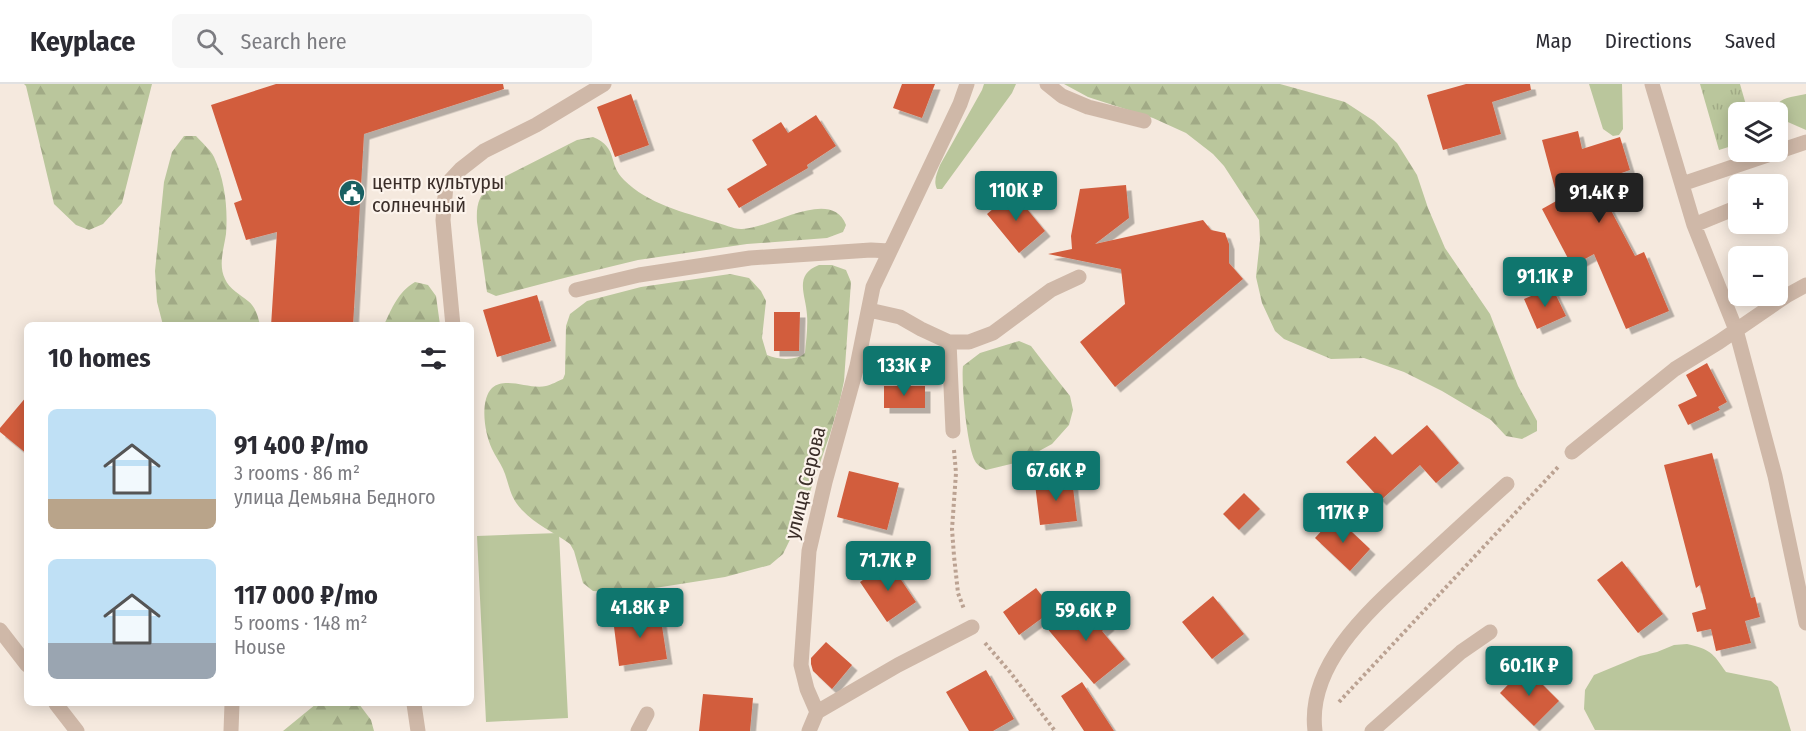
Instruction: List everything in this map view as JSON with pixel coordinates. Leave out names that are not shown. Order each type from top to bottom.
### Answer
[{"type":"street","points":[[453,322],[443,220],[446,185],[461,169],[484,151],[536,125],[604,84]]},
{"type":"street","name":"улица Серова","points":[[817,712],[807,690],[801,665],[809,551],[825,482],[857,366],[873,287],[960,104],[967,84]]},
{"type":"street","points":[[1047,84],[1062,96],[1088,107],[1144,122]]},
{"type":"street","points":[[1652,84],[1694,225],[1736,330],[1775,476],[1806,623]]},
{"type":"street","points":[[1682,184],[1806,142]]},
{"type":"street","points":[[1694,225],[1728,211]]},
{"type":"street","points":[[576,290],[639,275],[750,258],[871,250],[889,251]]},
{"type":"street","points":[[869,310],[900,317],[921,330],[949,342],[969,342],[993,333],[1051,290],[1079,277]]},
{"type":"street","points":[[1572,453],[1675,369],[1806,285]]},
{"type":"street","points":[[949,342],[953,431]]},
{"type":"street","points":[[1315,731],[1315,706],[1319,685],[1336,653],[1365,614],[1507,484]]},
{"type":"street","points":[[808,731],[817,712],[898,665],[972,627]]},
{"type":"street","points":[[0,630],[24,661]]},
{"type":"street","points":[[1372,731],[1461,652],[1490,633]]},
{"type":"street","points":[[58,706],[77,731]]},
{"type":"street","points":[[231,731],[232,706]]},
{"type":"street","points":[[414,706],[418,731]]},
{"type":"street","points":[[639,731],[647,714]]},
{"type":"path","points":[[953,431],[956,473],[952,529],[958,593],[972,627],[1010,672],[1054,731]]},
{"type":"path","points":[[1338,703],[1572,453]]},
{"type":"green space","points":[[24,84],[152,84],[122,203],[103,224],[89,230],[76,225],[54,204]]},
{"type":"green space","points":[[984,84],[1016,84],[1012,93],[942,189],[937,189],[935,180],[940,165]]},
{"type":"green space","points":[[1064,84],[1280,84],[1345,102],[1374,121],[1397,143],[1417,175],[1445,248],[1490,314],[1518,386],[1537,421],[1537,431],[1522,439],[1506,436],[1491,420],[1404,372],[1364,358],[1331,359],[1284,339],[1275,331],[1262,303],[1256,277],[1260,240],[1259,220],[1224,166],[1213,154],[1186,133],[1153,118],[1088,97]]},
{"type":"green space","points":[[1589,84],[1622,84],[1623,129],[1619,135],[1613,136],[1603,129]]},
{"type":"green space","points":[[1700,84],[1740,84],[1745,102],[1728,102],[1728,147],[1719,150]]},
{"type":"green space","points":[[1806,94],[1806,130],[1788,122],[1788,102],[1779,102]]},
{"type":"green space","points":[[184,136],[196,136],[214,157],[223,185],[227,214],[223,274],[229,286],[253,306],[259,322],[162,322],[157,302],[155,271],[164,182],[172,152]]},
{"type":"green space","points":[[593,137],[601,141],[610,151],[619,174],[633,188],[678,211],[741,229],[753,228],[814,209],[827,209],[838,214],[846,225],[843,232],[827,238],[747,244],[638,260],[496,296],[487,292],[477,222],[477,210],[481,196],[492,183],[577,140]]},
{"type":"green space","points":[[819,265],[832,265],[846,270],[851,282],[844,381],[830,434],[802,515],[783,554],[770,565],[725,577],[623,593],[593,591],[583,583],[570,544],[533,520],[522,510],[510,491],[503,469],[489,443],[484,418],[486,401],[492,388],[504,383],[540,387],[563,379],[566,326],[570,314],[587,301],[641,287],[730,274],[749,278],[761,291],[766,301],[762,338],[767,355],[781,359],[801,356],[805,353],[807,334],[804,280],[811,269]]},
{"type":"green space","points":[[415,282],[428,285],[436,296],[440,322],[386,322],[400,296]]},
{"type":"green space","points":[[1019,341],[1031,346],[1070,396],[1073,410],[1069,425],[1052,444],[1019,462],[986,470],[975,461],[969,443],[963,366],[980,353]]},
{"type":"green space","points":[[559,533],[568,718],[486,722],[477,536]]},
{"type":"green space","points":[[1687,644],[1710,653],[1726,672],[1771,681],[1778,687],[1791,731],[1595,730],[1584,709],[1585,690],[1594,675],[1640,656],[1674,645]]},
{"type":"green space","points":[[314,706],[360,706],[371,720],[374,731],[283,731]]},
{"type":"building","points":[[276,84],[503,84],[504,89],[364,134],[353,322],[271,322],[277,232],[246,240],[234,203],[242,200],[211,105]]},
{"type":"building","points":[[902,84],[935,84],[922,118],[893,108]]},
{"type":"building","points":[[1466,84],[1530,84],[1531,90],[1492,102],[1501,134],[1443,150],[1427,95]]},
{"type":"building","points":[[631,94],[649,145],[615,157],[597,107]]},
{"type":"building","points":[[816,115],[836,146],[807,165],[808,168],[739,208],[727,189],[767,165],[752,140],[781,122],[788,133]]},
{"type":"building","points":[[1578,131],[1582,149],[1620,137],[1630,170],[1596,182],[1635,256],[1644,252],[1669,311],[1626,329],[1594,254],[1572,266],[1542,209],[1558,200],[1542,140]]},
{"type":"building","points":[[1126,185],[1129,218],[1095,244],[1203,220],[1211,230],[1225,233],[1229,244],[1229,263],[1243,279],[1115,387],[1080,342],[1125,304],[1121,269],[1048,254],[1072,249],[1071,236],[1080,189]]},
{"type":"building","points":[[1013,192],[1045,231],[1019,253],[987,214]]},
{"type":"building","points":[[1552,287],[1566,316],[1537,329],[1524,299]]},
{"type":"building","points":[[537,295],[551,341],[497,357],[483,310]]},
{"type":"building","points":[[774,312],[800,312],[799,351],[774,351]]},
{"type":"building","points":[[1707,363],[1727,402],[1718,407],[1720,410],[1688,425],[1678,405],[1697,396],[1686,375]]},
{"type":"building","points":[[884,386],[925,386],[925,408],[884,408]]},
{"type":"building","points":[[24,400],[24,452],[0,432],[0,428]]},
{"type":"building","points":[[1427,425],[1459,463],[1436,483],[1420,465],[1381,500],[1346,462],[1375,436],[1392,455]]},
{"type":"building","points":[[1712,453],[1751,598],[1755,597],[1760,617],[1745,621],[1751,643],[1716,651],[1711,629],[1697,632],[1692,613],[1706,609],[1700,585],[1696,588],[1664,465]]},
{"type":"building","points":[[849,471],[899,483],[887,530],[837,517]]},
{"type":"building","points":[[1072,479],[1077,521],[1040,525],[1035,484]]},
{"type":"building","points":[[1244,493],[1260,509],[1239,530],[1223,514]]},
{"type":"building","points":[[1335,516],[1370,549],[1350,571],[1315,538]]},
{"type":"building","points":[[1622,561],[1663,614],[1638,633],[1597,580]]},
{"type":"building","points":[[889,562],[916,602],[887,622],[860,582]]},
{"type":"building","points":[[1036,588],[1053,610],[1019,635],[1003,612]]},
{"type":"building","points":[[1213,596],[1244,634],[1212,659],[1182,622]]},
{"type":"building","points":[[1074,604],[1085,617],[1095,609],[1109,625],[1102,631],[1125,659],[1094,684],[1046,627]]},
{"type":"building","points":[[660,613],[667,659],[619,666],[613,619]]},
{"type":"building","points":[[826,642],[852,665],[832,689],[813,671],[811,664],[811,658]]},
{"type":"building","points":[[1525,667],[1559,701],[1534,726],[1500,693]]},
{"type":"building","points":[[986,670],[1014,719],[993,731],[969,731],[946,692]]},
{"type":"building","points":[[1082,682],[1114,731],[1084,731],[1061,696]]},
{"type":"building","points":[[703,694],[753,698],[750,731],[699,731]]},
{"type":"place","name":"центр культуры солнечный","points":[[352,193]]}]
